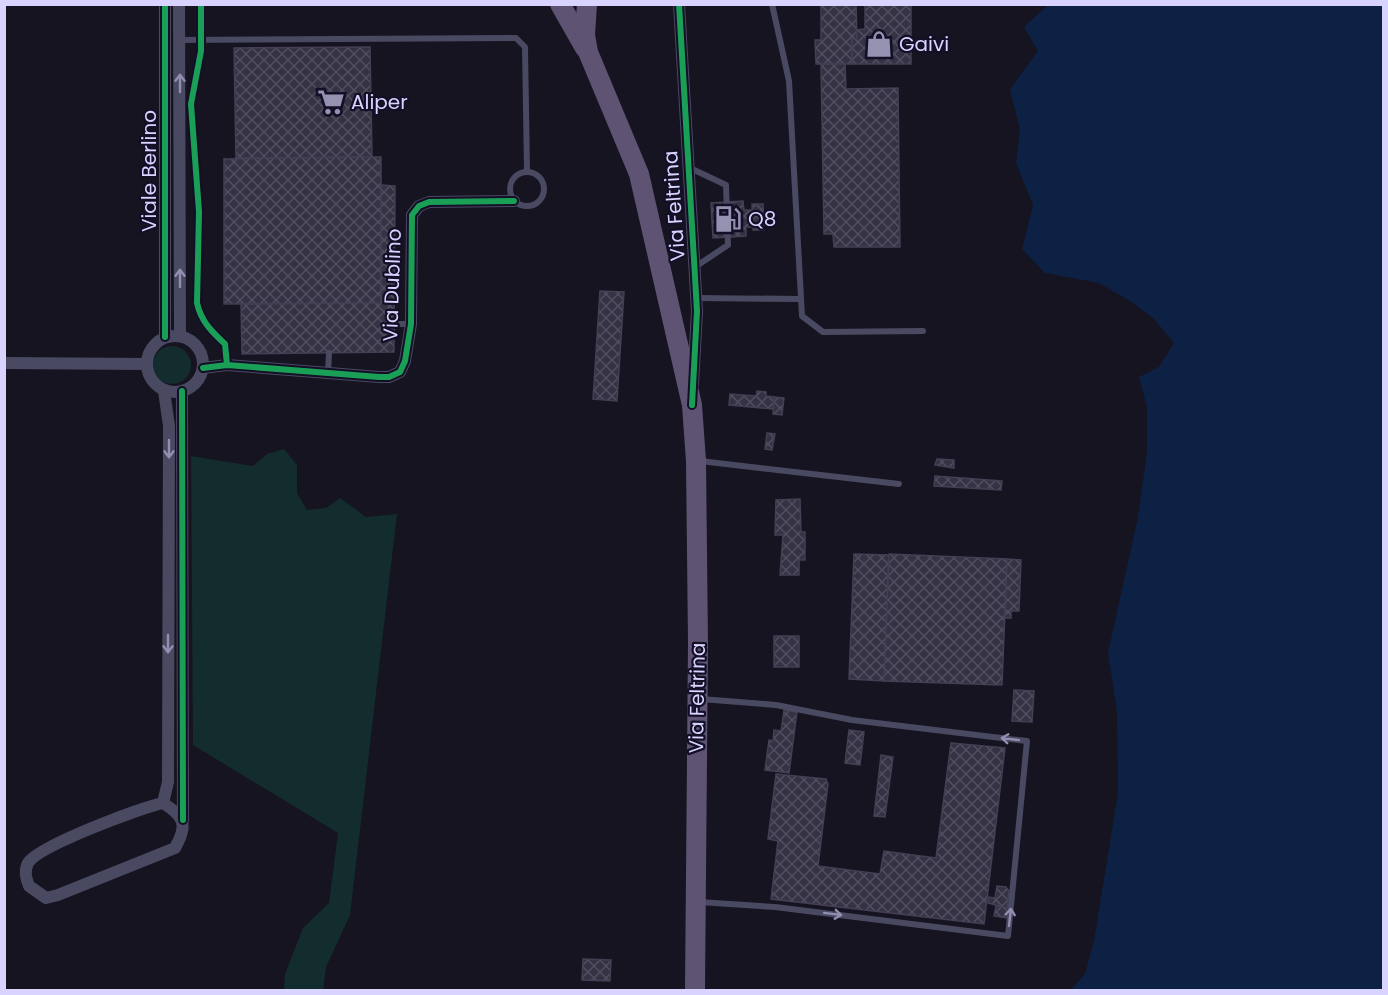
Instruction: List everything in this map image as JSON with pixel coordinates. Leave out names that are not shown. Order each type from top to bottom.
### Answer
[{"type":"main road","name":"Via Feltrina","points":[[560,4],[588,52],[639,174],[692,405],[696,461],[695,990]]},
{"type":"main road","name":"Via Feltrina","points":[[587,4],[585,35],[588,52]]},
{"type":"street","name":"Viale Berlino","points":[[165,4],[165,337]]},
{"type":"street","name":"Viale Berlino","points":[[179,4],[180,336]]},
{"type":"street","name":"Via Feltrina","points":[[679,4],[696,298],[692,405]]},
{"type":"street","name":"Via Dublino","points":[[203,368],[227,365],[388,377],[400,372],[405,361],[411,324],[412,215],[419,206],[429,202],[514,201]]},
{"type":"street","points":[[180,336],[192,341],[200,350],[203,368],[196,383],[182,392],[164,390],[151,380],[146,364],[151,348],[165,337],[180,336]]},
{"type":"street","points":[[4,363],[146,364]]},
{"type":"street","points":[[163,803],[168,782],[169,426],[164,390]]},
{"type":"street","points":[[163,803],[46,848],[29,862],[26,870],[29,886],[46,898],[58,895],[175,848],[184,827],[182,392]]},
{"type":"street","points":[[163,803],[177,811],[183,820]]},
{"type":"lane","points":[[772,4],[789,81],[802,316],[823,332],[922,330]]},
{"type":"lane","points":[[179,40],[516,38],[525,47],[527,171]]},
{"type":"lane","points":[[688,167],[726,185],[728,245],[694,267]]},
{"type":"lane","points":[[527,171],[542,179],[543,196],[530,206],[514,201],[509,193],[510,183],[516,174],[527,171]]},
{"type":"lane","points":[[696,298],[801,299]]},
{"type":"lane","points":[[394,324],[411,324]]},
{"type":"lane","points":[[328,373],[329,353]]},
{"type":"lane","points":[[696,461],[899,484]]},
{"type":"lane","points":[[695,902],[775,907],[1008,936],[1027,741],[852,720],[782,706],[697,699]]},
{"type":"green space","points":[[172,346],[179,347],[185,352],[190,358],[190,372],[185,378],[179,383],[172,384],[165,383],[159,378],[154,372],[153,365],[154,358],[159,352],[165,347]]},
{"type":"green space","points":[[284,449],[297,465],[297,493],[307,510],[326,508],[340,498],[366,517],[397,514],[350,915],[326,967],[323,990],[284,990],[285,974],[303,928],[329,903],[338,833],[193,745],[191,456],[253,466],[267,454]]},
{"type":"water","points":[[1049,4],[1383,5],[1383,990],[1071,990],[1085,974],[1094,941],[1118,793],[1117,711],[1108,653],[1138,517],[1147,452],[1147,407],[1139,377],[1159,367],[1174,343],[1154,319],[1132,302],[1099,283],[1045,273],[1022,249],[1033,205],[1016,163],[1020,130],[1010,89],[1038,51],[1024,27]]},
{"type":"building","points":[[821,4],[856,4],[857,39],[852,39],[852,64],[816,64],[815,40],[821,40]]},
{"type":"building","points":[[865,4],[911,4],[911,64],[852,64],[852,39],[857,39],[856,30],[865,29]]},
{"type":"building","points":[[370,47],[372,157],[236,158],[234,48]]},
{"type":"building","points":[[821,64],[845,64],[846,89],[898,88],[900,247],[834,247],[833,234],[824,234]]},
{"type":"building","points":[[381,157],[381,303],[224,304],[224,159]]},
{"type":"building","points":[[381,185],[395,186],[394,352],[242,354],[241,304],[381,303]]},
{"type":"building","points":[[743,201],[744,210],[752,210],[753,227],[746,227],[746,236],[713,238],[711,203]]},
{"type":"building","points":[[752,204],[763,204],[764,230],[753,230]]},
{"type":"building","points":[[600,291],[624,292],[617,401],[593,399]]},
{"type":"building","points":[[757,391],[766,392],[766,396],[774,397],[773,409],[729,405],[730,394],[756,396]]},
{"type":"building","points":[[774,397],[784,398],[782,415],[773,414]]},
{"type":"building","points":[[767,433],[775,434],[772,450],[765,449]]},
{"type":"building","points":[[937,459],[954,460],[954,468],[935,465]]},
{"type":"building","points":[[935,476],[1002,481],[1001,490],[934,486]]},
{"type":"building","points":[[800,499],[801,532],[805,532],[805,560],[799,560],[799,575],[780,575],[783,535],[775,535],[776,500]]},
{"type":"building","points":[[854,554],[889,555],[884,681],[849,679]]},
{"type":"building","points":[[889,554],[1007,559],[1002,685],[884,681]]},
{"type":"building","points":[[1007,559],[1021,560],[1019,611],[1011,611],[1011,618],[1005,618]]},
{"type":"building","points":[[774,636],[799,636],[799,667],[774,667]]},
{"type":"building","points":[[1014,690],[1034,691],[1032,722],[1012,721]]},
{"type":"building","points":[[784,710],[797,712],[789,773],[765,770],[769,740],[773,741],[774,730],[781,731]]},
{"type":"building","points":[[849,730],[864,732],[860,765],[845,763]]},
{"type":"building","points":[[951,743],[1005,748],[984,924],[771,899],[778,841],[768,839],[776,774],[826,779],[828,784],[818,866],[880,874],[884,851],[936,858]]},
{"type":"building","points":[[881,755],[893,757],[885,817],[874,816]]},
{"type":"building","points":[[997,886],[1006,887],[1009,891],[1007,908],[988,903],[989,897],[995,898]]},
{"type":"building","points":[[996,906],[1007,908],[1006,918],[994,916]]},
{"type":"building","points":[[583,959],[611,960],[610,981],[582,980]]},
{"type":"cycle path","points":[[165,4],[165,337]]},
{"type":"cycle path","points":[[201,4],[201,51],[191,104],[199,212],[197,303],[207,325],[225,344],[227,365]]},
{"type":"cycle path","points":[[679,4],[697,311],[692,405]]},
{"type":"cycle path","points":[[203,368],[227,365],[379,377],[389,377],[400,372],[405,361],[411,324],[412,215],[419,206],[429,202],[514,201]]},
{"type":"cycle path","points":[[182,391],[183,820]]},
{"type":"place","name":"Gaivi","points":[[879,44]]},
{"type":"place","name":"Aliper","points":[[331,102]]},
{"type":"place","name":"Q8","points":[[728,219]]}]
